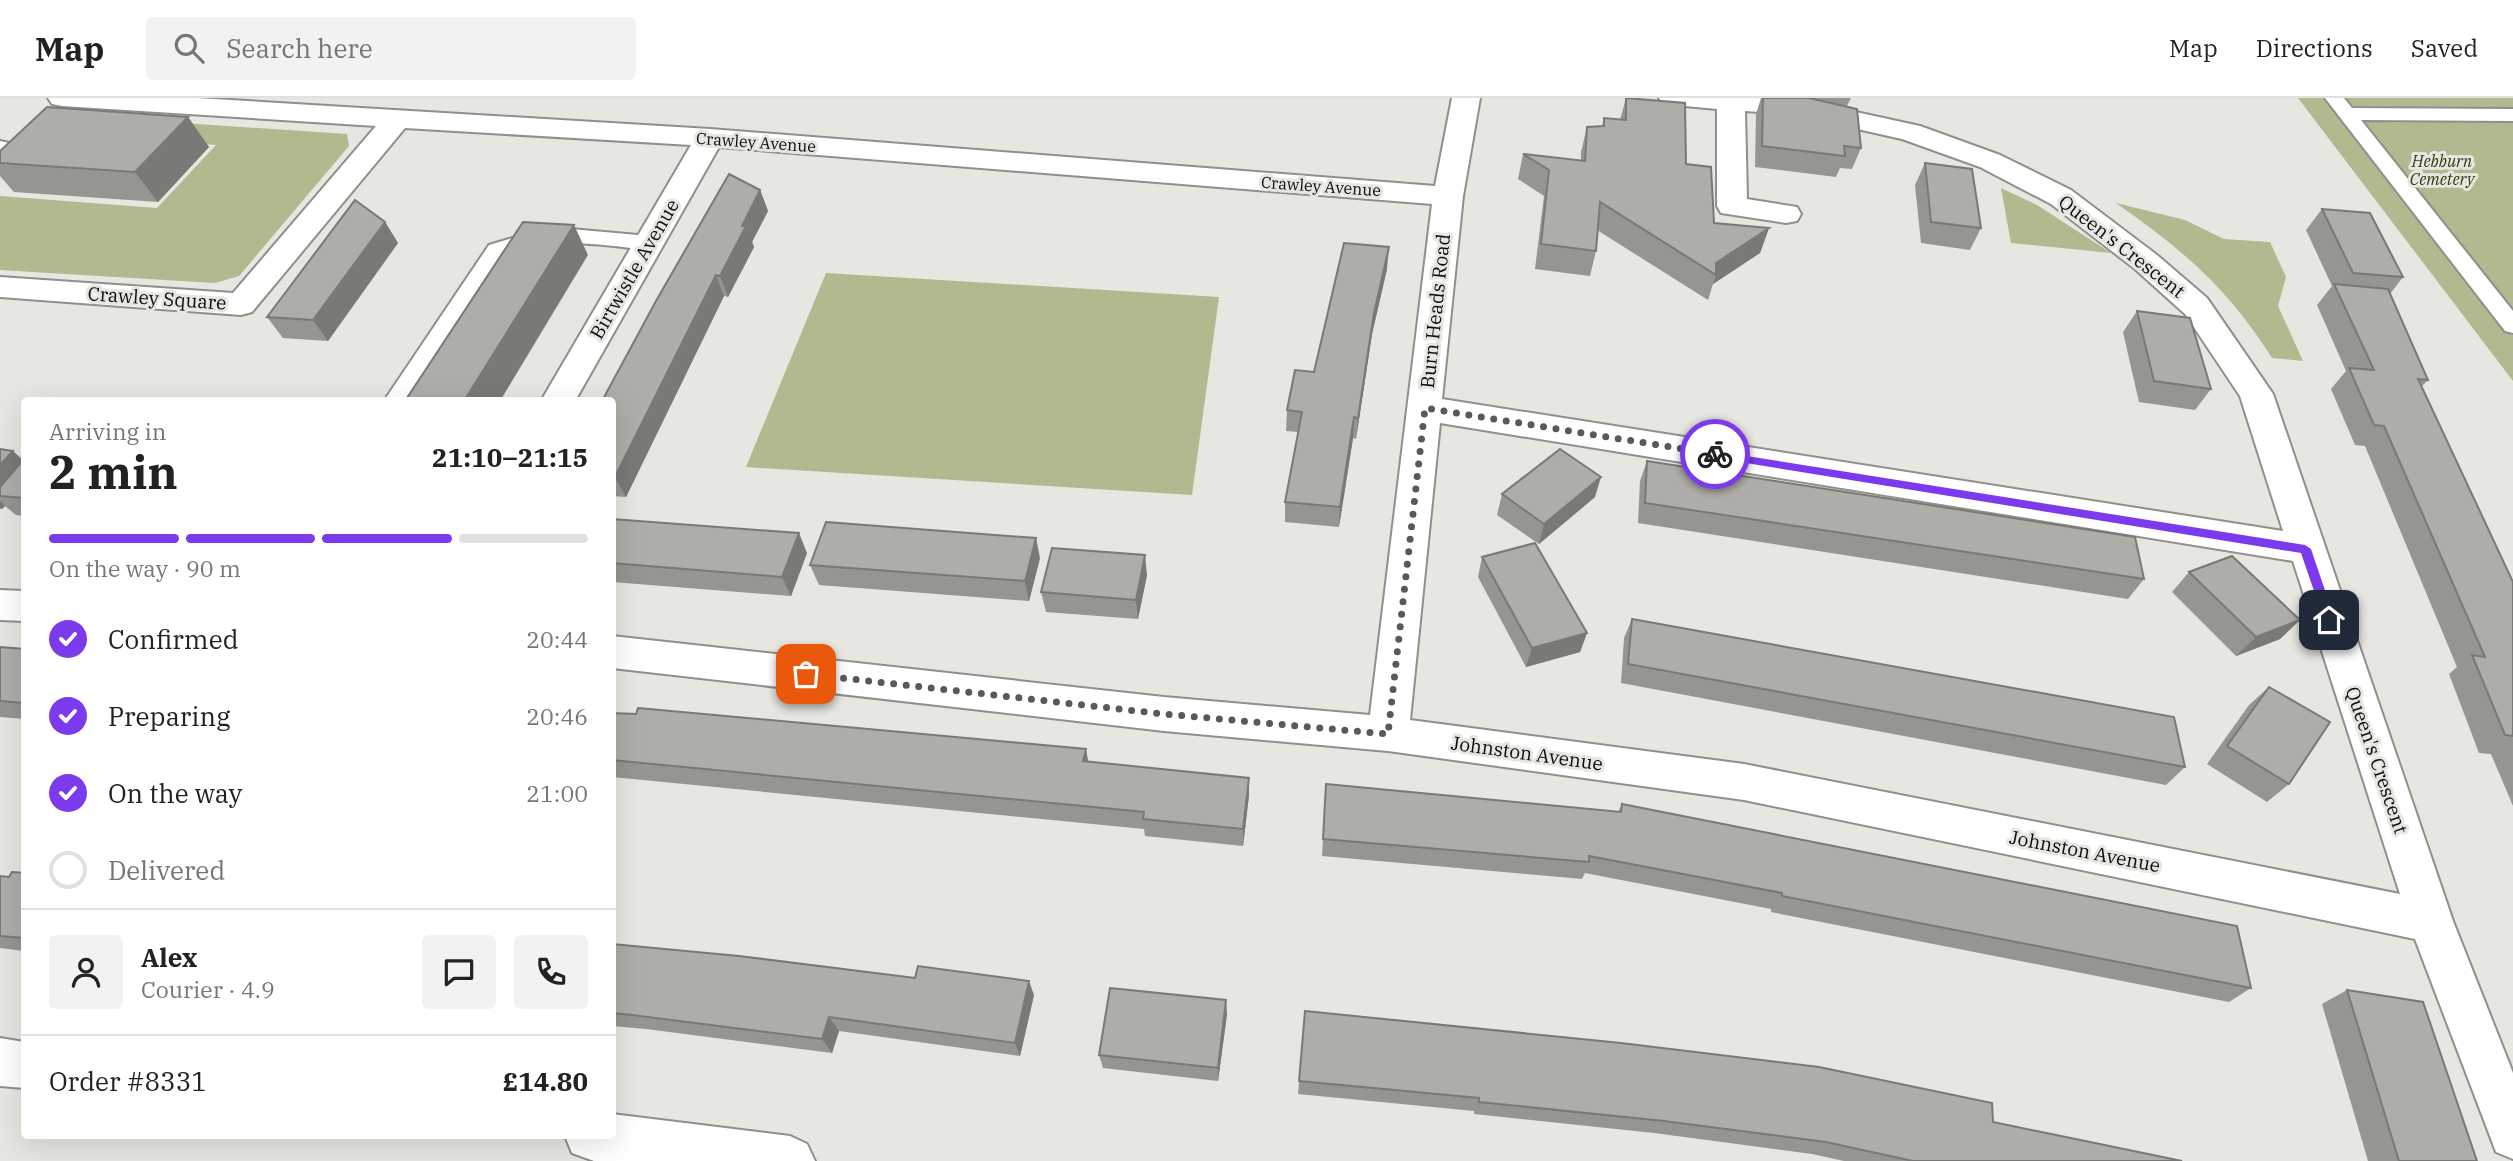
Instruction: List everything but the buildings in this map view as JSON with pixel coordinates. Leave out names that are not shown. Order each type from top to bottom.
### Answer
[{"type":"street","name":"Crawley Avenue","points":[[62,98],[212,103],[396,120],[710,138],[1448,196]]},
{"type":"street","name":"Burn Heads Road","points":[[1388,734],[1448,196],[1466,98]]},
{"type":"street","name":"Queen's Crescent","points":[[1673,98],[1790,106],[1910,132],[1990,161],[2061,197],[2146,262],[2196,306],[2256,394],[2305,549],[2431,921],[2513,1135]]},
{"type":"street","points":[[1731,102],[1732,206],[1786,214]]},
{"type":"street","name":"Crawley Square","points":[[0,287],[241,304],[396,120]]},
{"type":"street","name":"Birtwistle Avenue","points":[[560,397],[710,138]]},
{"type":"street","points":[[1425,408],[2305,549]]},
{"type":"street","points":[[0,605],[21,606]]},
{"type":"street","name":"Johnston Avenue","points":[[616,652],[1164,714],[1388,734],[1744,782],[2431,921]]},
{"type":"street","points":[[0,1062],[21,1065]]},
{"type":"street","points":[[614,1139],[790,1161]]},
{"type":"lane","points":[[2341,106],[2513,115]]},
{"type":"lane","points":[[2341,106],[2513,326]]},
{"type":"lane","points":[[398,397],[496,250],[514,241],[538,235],[649,243]]},
{"type":"green space","name":"Hebburn Cemetery","points":[[2298,98],[2513,98],[2513,381]]},
{"type":"green space","points":[[107,118],[347,134],[349,146],[239,276],[215,283],[0,270],[0,196],[157,208],[216,145],[92,134]]},
{"type":"green space","points":[[2001,188],[2037,205],[2111,253],[2011,243]]},
{"type":"green space","points":[[2116,203],[2185,220],[2224,239],[2270,242],[2286,277],[2278,306],[2303,361],[2272,358],[2238,311],[2203,272],[2163,237]]},
{"type":"green space","points":[[826,273],[1219,297],[1192,495],[746,467]]},
{"type":"way so far","points":[[806,674],[1164,714],[1388,734],[1425,408],[1715,454]]},
{"type":"route","points":[[1715,454],[2305,549],[2329,620]]}]
